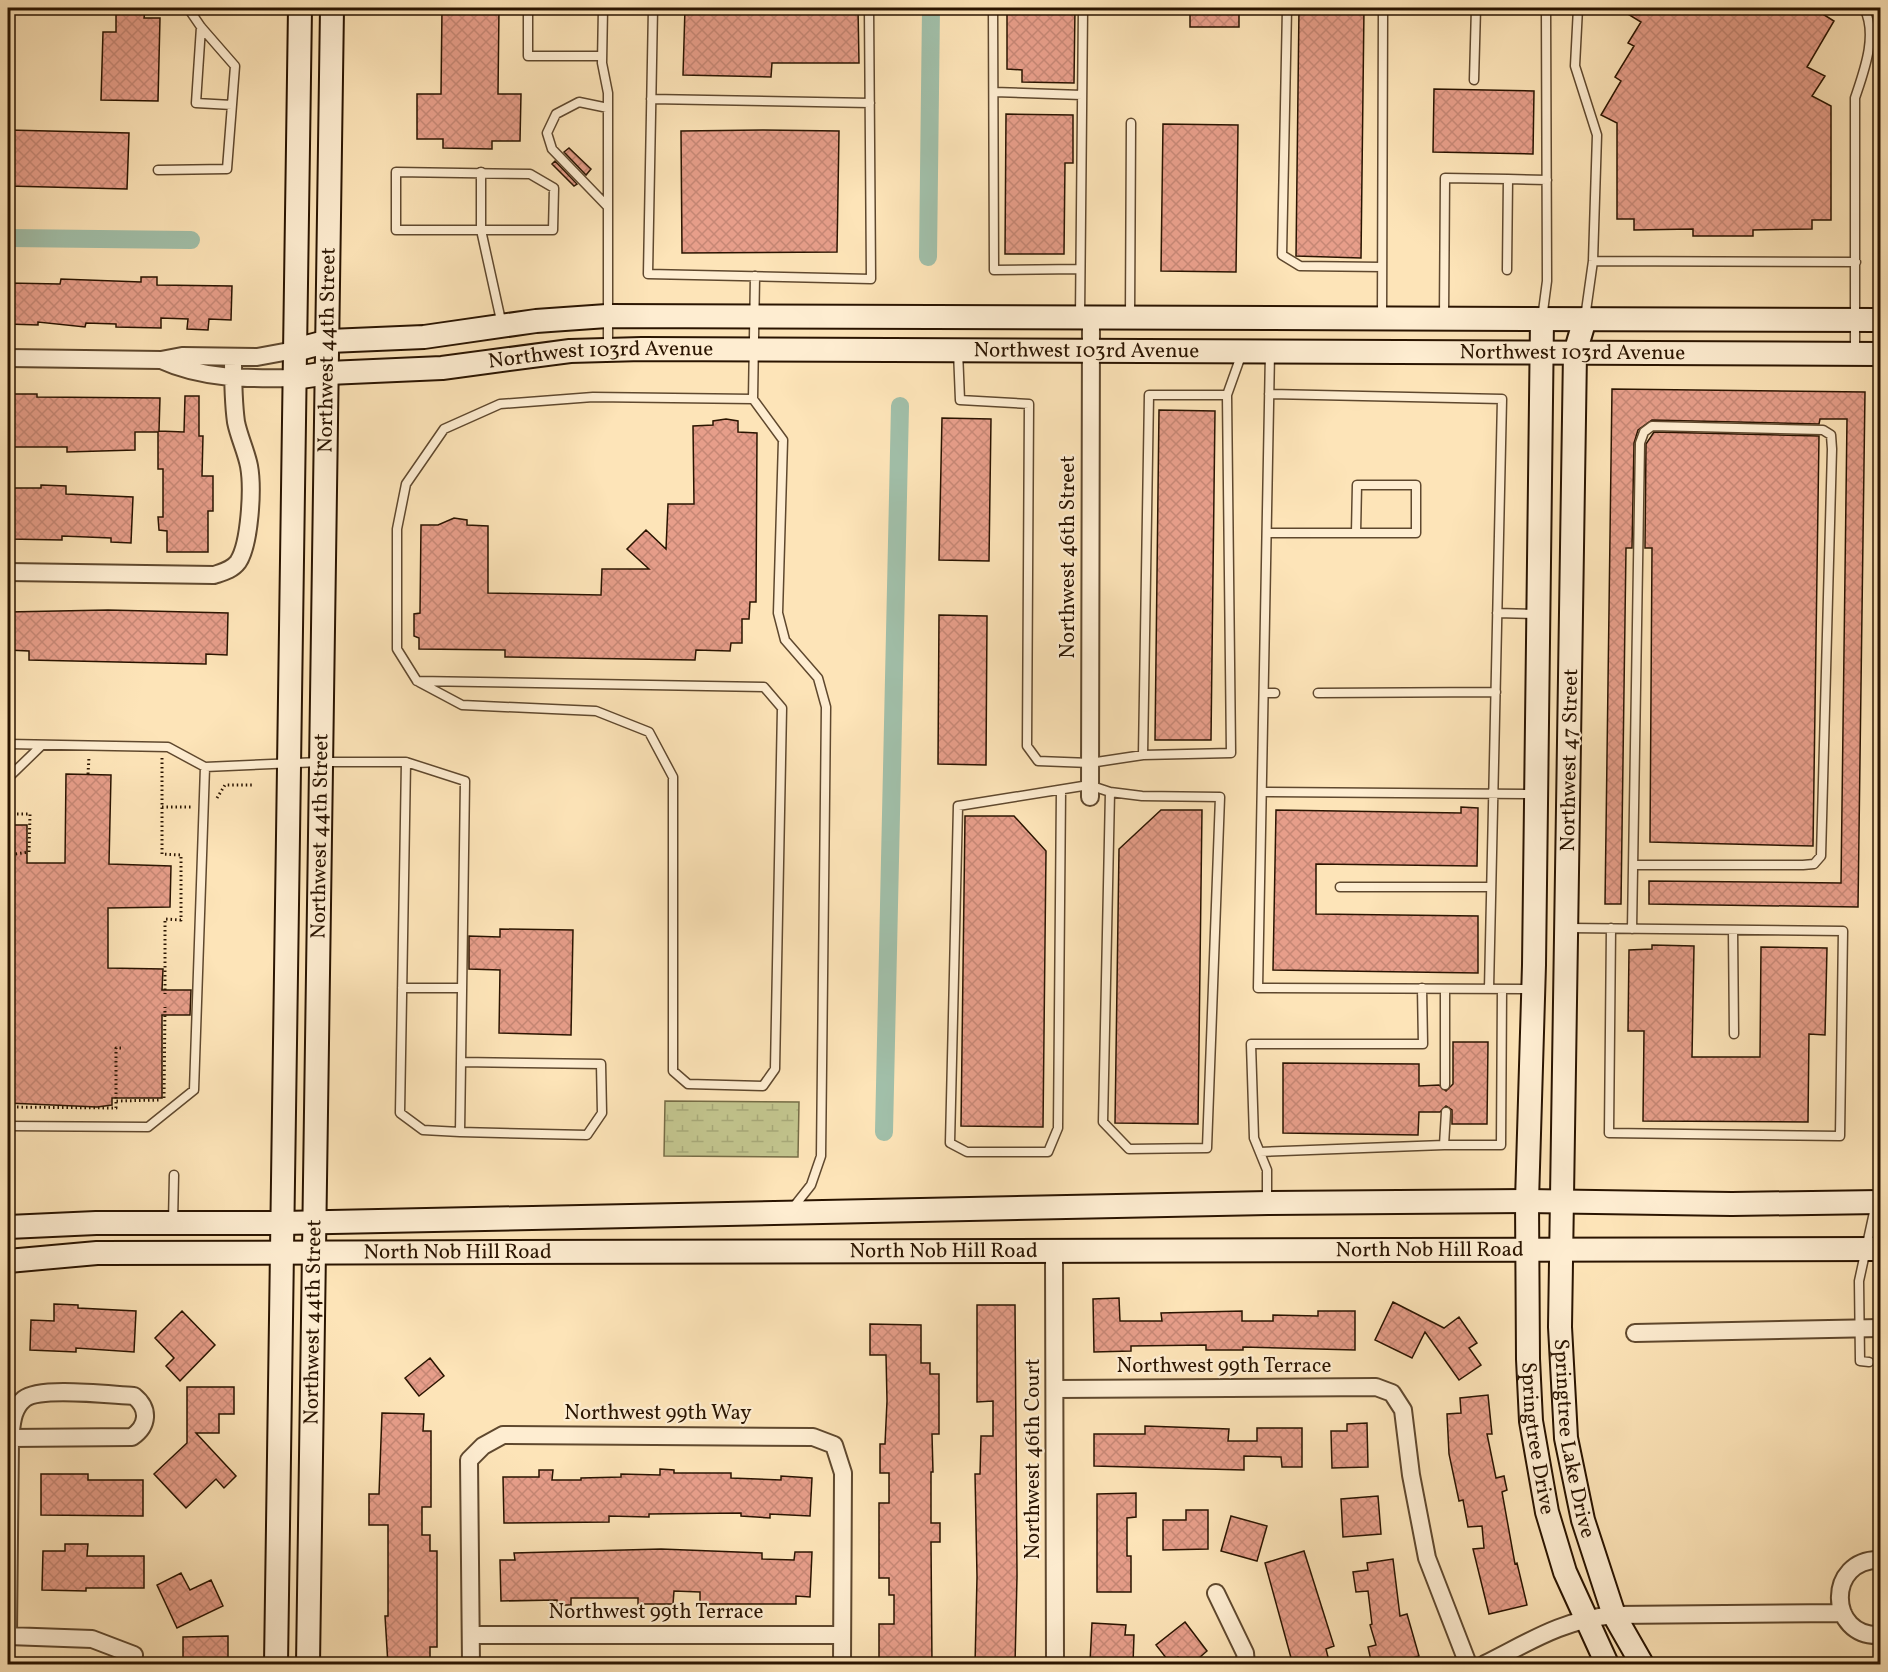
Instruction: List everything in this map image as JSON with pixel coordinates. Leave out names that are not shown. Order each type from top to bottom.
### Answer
[{"type":"street","name":"Northwest 44th Street","points":[[276,1665],[300,8]]},
{"type":"street","name":"Northwest 44th Street","points":[[308,1665],[332,8]]},
{"type":"street","name":"Northwest 103rd Avenue","points":[[295,350],[328,341],[424,337],[502,326],[608,316],[1881,320]]},
{"type":"street","name":"Northwest 46th Street","points":[[1085,318],[1091,351],[1090,791]]},
{"type":"street","name":"Northwest 47 Street","points":[[1564,1202],[1575,353],[1585,319]]},
{"type":"street","name":"Northwest 47 Street","points":[[1527,1200],[1534,965],[1542,320]]},
{"type":"street","points":[[8,358],[161,360],[182,356],[257,357],[295,350]]},
{"type":"street","name":"Northwest 103rd Avenue","points":[[294,378],[328,373],[442,368],[540,354],[608,350],[1881,354]]},
{"type":"street","points":[[8,572],[214,575],[228,571],[237,564],[243,553],[246,536],[250,486],[249,468],[237,425],[233,357]]},
{"type":"street","points":[[161,360],[182,370],[233,377],[294,378]]},
{"type":"street","points":[[1538,614],[1572,614]]},
{"type":"street","points":[[1534,965],[1568,966]]},
{"type":"street","name":"North Nob Hill Road","points":[[8,1227],[173,1222],[1527,1200],[1879,1208]]},
{"type":"street","name":"Springtree Drive","points":[[1527,1200],[1529,1369],[1536,1454],[1547,1512],[1565,1572],[1606,1665]]},
{"type":"street","name":"Springtree Lake Drive","points":[[1564,1202],[1560,1327],[1566,1438],[1583,1520],[1614,1615],[1642,1665]]},
{"type":"street","name":"North Nob Hill Road","points":[[8,1261],[97,1253],[1873,1250]]},
{"type":"street","name":"Northwest 46th Court","points":[[1054,1253],[1055,1665]]},
{"type":"street","points":[[1635,1333],[1881,1328]]},
{"type":"street","name":"Northwest 99th Terrace","points":[[1056,1389],[1376,1387],[1392,1393],[1403,1410],[1411,1475],[1427,1558],[1468,1665]]},
{"type":"street","points":[[10,1438],[132,1437],[142,1428],[146,1419],[143,1406],[134,1396],[40,1393],[23,1400],[15,1411],[10,1438],[8,1636],[92,1639],[134,1655]]},
{"type":"street","name":"Northwest 99th Way","points":[[471,1635],[469,1460],[483,1446],[503,1435],[813,1437],[834,1445],[843,1473],[842,1635]]},
{"type":"street","points":[[1881,1560],[1860,1564],[1850,1572],[1842,1582],[1839,1594],[1843,1613],[1854,1628],[1866,1634],[1881,1635]]},
{"type":"street","points":[[1216,1593],[1245,1653],[1246,1665]]},
{"type":"street","points":[[1485,1665],[1564,1624],[1584,1618],[1614,1615],[1843,1613]]},
{"type":"street","points":[[471,1635],[471,1665]]},
{"type":"street","name":"Northwest 99th Terrace","points":[[471,1635],[842,1635]]},
{"type":"street","points":[[842,1635],[842,1665]]},
{"type":"lane","points":[[158,170],[227,170],[235,66],[201,27],[188,8]]},
{"type":"lane","points":[[528,8],[528,56],[602,56]]},
{"type":"lane","points":[[603,8],[602,56],[608,108],[608,350]]},
{"type":"lane","points":[[653,8],[648,274],[872,279],[869,8]]},
{"type":"lane","points":[[993,8],[994,270],[1080,269]]},
{"type":"lane","points":[[1083,8],[1080,269],[1085,318]]},
{"type":"lane","points":[[1287,8],[1282,255],[1300,266],[1382,267]]},
{"type":"lane","points":[[1382,319],[1383,8]]},
{"type":"lane","points":[[1474,80],[1476,8]]},
{"type":"lane","points":[[1542,320],[1547,281],[1546,8]]},
{"type":"lane","points":[[1578,8],[1575,66],[1597,135],[1593,261],[1585,319]]},
{"type":"lane","points":[[1855,354],[1855,98],[1868,60],[1870,18],[1864,8]]},
{"type":"lane","points":[[201,27],[196,103],[232,105]]},
{"type":"lane","points":[[993,92],[1082,95]]},
{"type":"lane","points":[[651,99],[870,103]]},
{"type":"lane","points":[[607,206],[552,149],[547,133],[556,114],[579,102],[608,108]]},
{"type":"lane","points":[[1130,317],[1131,123]]},
{"type":"lane","points":[[396,172],[530,174],[554,188],[553,230],[481,230],[396,230],[396,172]]},
{"type":"lane","points":[[481,172],[481,230],[502,326]]},
{"type":"lane","points":[[1444,319],[1445,178],[1547,180]]},
{"type":"lane","points":[[1507,270],[1508,179]]},
{"type":"lane","points":[[1593,261],[1856,262]]},
{"type":"lane","points":[[755,276],[753,399],[783,440],[778,613],[784,640],[818,678],[826,707],[821,1156],[811,1185],[789,1212]]},
{"type":"lane","points":[[958,351],[960,400],[1029,404],[1027,746],[1038,761],[1090,763],[1143,755],[1231,753],[1227,395],[1243,352]]},
{"type":"lane","points":[[1270,352],[1258,988],[1533,989]]},
{"type":"lane","points":[[1269,394],[1502,399],[1489,989]]},
{"type":"lane","points":[[1143,755],[1149,395],[1227,395]]},
{"type":"lane","points":[[417,681],[764,687],[782,708],[775,1069],[763,1086],[688,1084],[673,1071],[673,777],[649,732],[597,711],[462,705],[417,681],[397,649],[397,529],[406,484],[444,429],[500,404],[593,397],[753,399]]},
{"type":"lane","points":[[1632,929],[1633,865],[1640,454],[1644,432],[1652,426],[1823,430],[1831,435],[1832,449],[1821,856],[1814,864],[1803,865],[1633,865]]},
{"type":"lane","points":[[1267,533],[1356,533],[1416,533],[1416,485],[1357,485],[1356,533]]},
{"type":"lane","points":[[1497,613],[1538,614]]},
{"type":"lane","points":[[1318,693],[1496,692]]},
{"type":"lane","points":[[1264,693],[1275,693]]},
{"type":"lane","points":[[8,744],[168,747],[205,767],[320,762],[406,762],[465,781],[460,1132]]},
{"type":"lane","points":[[8,778],[42,745]]},
{"type":"lane","points":[[406,762],[400,1113],[423,1130],[587,1135],[602,1113],[601,1064],[461,1062]]},
{"type":"lane","points":[[8,1126],[148,1127],[194,1090],[205,767]]},
{"type":"lane","points":[[1061,790],[1058,1128],[1048,1152],[967,1152],[950,1143],[958,806],[1061,790],[1110,792],[1142,796],[1220,797],[1207,1148],[1129,1149],[1102,1122],[1110,792]]},
{"type":"lane","points":[[1262,792],[1536,794]]},
{"type":"lane","points":[[1341,887],[1491,888]]},
{"type":"lane","points":[[1568,928],[1611,928],[1843,931],[1840,1136],[1609,1133],[1611,928]]},
{"type":"lane","points":[[1733,930],[1734,1034]]},
{"type":"lane","points":[[402,988],[462,988]]},
{"type":"lane","points":[[1268,1203],[1267,1170],[1254,1138],[1251,1044],[1423,1044],[1422,988]]},
{"type":"lane","points":[[1445,989],[1445,1084]]},
{"type":"lane","points":[[1260,1152],[1444,1144],[1501,1145],[1502,989]]},
{"type":"lane","points":[[1444,1144],[1446,1112]]},
{"type":"lane","points":[[173,1222],[174,1175]]},
{"type":"lane","points":[[1869,1362],[1860,1362],[1858,1281],[1873,1250],[1879,1208]]},
{"type":"path","points":[[162,747],[162,854],[181,855],[182,920],[165,919],[165,994]]},
{"type":"path","points":[[8,814],[30,814],[29,852],[8,855]]},
{"type":"path","points":[[116,1101],[164,1100],[165,1007]]},
{"type":"path","points":[[8,1107],[116,1108],[116,1048],[121,1048]]},
{"type":"green space","points":[[1877,798],[1880,798],[1880,1182],[1875,1182]]},
{"type":"green space","points":[[665,1101],[799,1102],[798,1157],[664,1156]]},
{"type":"building","points":[[442,8],[499,8],[498,94],[521,94],[520,141],[492,141],[492,149],[443,148],[443,139],[417,139],[417,94],[441,94]]},
{"type":"building","points":[[685,8],[858,8],[859,63],[772,63],[771,77],[683,75]]},
{"type":"building","points":[[1007,8],[1075,8],[1074,83],[1022,82],[1022,70],[1007,69]]},
{"type":"building","points":[[1190,8],[1239,8],[1239,27],[1190,27]]},
{"type":"building","points":[[1299,8],[1364,8],[1361,258],[1296,256]]},
{"type":"building","points":[[1618,8],[1821,8],[1821,13],[1834,21],[1807,67],[1825,76],[1812,96],[1831,106],[1831,220],[1812,220],[1812,229],[1753,230],[1753,236],[1693,236],[1693,229],[1634,230],[1634,219],[1617,219],[1617,123],[1601,115],[1621,81],[1615,77],[1634,46],[1628,43],[1641,22]]},
{"type":"building","points":[[116,10],[145,11],[144,18],[160,18],[158,101],[101,100],[103,32],[116,32]]},
{"type":"building","points":[[1434,89],[1534,91],[1533,154],[1433,152]]},
{"type":"building","points":[[1006,114],[1073,115],[1073,163],[1065,163],[1064,254],[1005,254]]},
{"type":"building","points":[[1163,124],[1238,125],[1236,272],[1161,271]]},
{"type":"building","points":[[8,130],[129,133],[127,189],[8,186]]},
{"type":"building","points":[[681,131],[839,131],[837,252],[682,253]]},
{"type":"building","points":[[569,148],[591,169],[586,175],[564,152]]},
{"type":"building","points":[[555,161],[577,184],[574,186],[552,164]]},
{"type":"building","points":[[141,277],[157,277],[157,285],[232,286],[231,320],[209,319],[208,330],[187,329],[188,319],[161,318],[161,328],[116,327],[116,324],[86,323],[85,327],[38,322],[38,325],[8,324],[8,283],[60,284],[61,279],[141,282]]},
{"type":"building","points":[[1612,389],[1865,392],[1858,907],[1649,904],[1649,881],[1841,883],[1847,419],[1820,419],[1819,424],[1652,420],[1638,430],[1634,443],[1632,548],[1626,548],[1621,904],[1605,904]]},
{"type":"building","points":[[13,394],[37,394],[37,397],[160,398],[159,431],[184,432],[185,396],[199,396],[199,436],[203,436],[202,476],[213,476],[213,511],[208,511],[208,552],[167,552],[167,531],[159,530],[158,517],[163,517],[163,469],[158,469],[158,432],[135,432],[135,450],[67,452],[67,447],[13,447],[13,435],[8,435],[8,407],[13,407]]},
{"type":"building","points":[[1159,410],[1215,411],[1211,740],[1155,740]]},
{"type":"building","points":[[942,418],[991,419],[989,561],[939,560]]},
{"type":"building","points":[[726,419],[738,421],[738,432],[757,433],[756,602],[750,602],[749,619],[742,619],[742,643],[731,643],[730,651],[696,650],[695,660],[505,657],[505,650],[419,649],[419,638],[414,636],[414,614],[420,613],[421,525],[438,525],[454,518],[467,520],[467,525],[488,526],[488,593],[601,595],[602,569],[649,569],[627,549],[646,530],[666,549],[668,504],[694,504],[693,426],[713,425],[713,421]]},
{"type":"building","points":[[1654,432],[1819,436],[1813,846],[1650,842],[1652,548],[1645,548],[1646,444]]},
{"type":"building","points":[[41,485],[66,486],[66,494],[133,497],[131,543],[111,542],[111,538],[62,536],[62,540],[8,539],[8,488],[41,488]]},
{"type":"building","points":[[108,610],[228,613],[227,655],[206,654],[206,664],[29,660],[29,651],[8,650],[8,612]]},
{"type":"building","points":[[939,615],[987,616],[986,765],[938,764]]},
{"type":"building","points":[[66,774],[111,775],[109,864],[171,866],[170,907],[108,908],[108,968],[163,969],[162,990],[191,990],[190,1015],[162,1015],[162,1098],[112,1098],[112,1105],[97,1107],[8,1103],[8,825],[27,825],[27,863],[65,863]]},
{"type":"building","points":[[1461,807],[1478,808],[1477,866],[1316,864],[1316,914],[1478,916],[1478,973],[1273,970],[1276,810],[1461,813]]},
{"type":"building","points":[[1161,810],[1202,810],[1198,1124],[1115,1123],[1119,849]]},
{"type":"building","points":[[965,816],[1014,816],[1046,851],[1043,1127],[961,1126]]},
{"type":"building","points":[[500,929],[573,930],[571,1035],[499,1033],[500,970],[469,969],[469,936],[500,937]]},
{"type":"building","points":[[1652,945],[1694,946],[1692,1057],[1760,1057],[1761,947],[1827,948],[1825,1035],[1809,1034],[1808,1122],[1643,1121],[1644,1031],[1628,1031],[1629,950],[1652,949]]},
{"type":"building","points":[[1453,1042],[1488,1042],[1487,1124],[1452,1124],[1452,1110],[1446,1106],[1440,1112],[1419,1112],[1418,1135],[1283,1133],[1283,1063],[1419,1064],[1419,1086],[1439,1085],[1446,1091],[1453,1084]]},
{"type":"building","points":[[1119,1298],[1120,1321],[1162,1321],[1161,1313],[1242,1311],[1242,1321],[1273,1321],[1273,1315],[1318,1316],[1318,1311],[1355,1311],[1355,1350],[1243,1347],[1243,1350],[1206,1350],[1206,1345],[1131,1346],[1131,1351],[1094,1352],[1093,1299]]},
{"type":"building","points":[[1393,1302],[1444,1328],[1459,1317],[1477,1343],[1469,1348],[1481,1365],[1459,1380],[1425,1332],[1412,1358],[1375,1340]]},
{"type":"building","points":[[54,1304],[78,1305],[78,1308],[136,1311],[134,1352],[76,1348],[76,1352],[30,1350],[31,1320],[54,1321]]},
{"type":"building","points":[[977,1305],[1015,1305],[1017,1576],[1015,1665],[975,1665],[977,1577],[975,1474],[980,1474],[981,1436],[993,1436],[993,1401],[977,1402]]},
{"type":"building","points":[[182,1311],[215,1345],[180,1381],[166,1366],[174,1358],[155,1338]]},
{"type":"building","points":[[870,1324],[921,1325],[921,1363],[930,1363],[930,1374],[939,1374],[939,1434],[932,1434],[933,1472],[931,1472],[931,1523],[940,1523],[940,1542],[931,1542],[932,1665],[889,1665],[889,1659],[879,1659],[879,1624],[894,1624],[894,1595],[889,1595],[889,1578],[879,1578],[879,1503],[889,1503],[889,1473],[880,1473],[880,1444],[885,1444],[886,1355],[870,1355]]},
{"type":"building","points":[[430,1358],[444,1376],[419,1396],[405,1378]]},
{"type":"building","points":[[187,1387],[234,1387],[234,1414],[219,1414],[219,1433],[196,1433],[236,1476],[224,1488],[216,1479],[186,1508],[154,1474],[187,1443]]},
{"type":"building","points":[[1488,1395],[1492,1434],[1487,1434],[1496,1478],[1504,1476],[1507,1490],[1502,1492],[1515,1564],[1517,1563],[1527,1605],[1489,1614],[1473,1549],[1484,1548],[1482,1526],[1468,1527],[1463,1500],[1459,1501],[1449,1454],[1447,1414],[1461,1413],[1460,1398]]},
{"type":"building","points":[[382,1413],[424,1414],[423,1431],[431,1431],[431,1507],[422,1507],[422,1535],[430,1535],[430,1551],[437,1551],[437,1647],[430,1647],[430,1665],[388,1665],[385,1616],[388,1616],[388,1525],[369,1525],[369,1494],[379,1494]]},
{"type":"building","points":[[1367,1423],[1368,1467],[1332,1468],[1331,1431],[1347,1431],[1347,1424]]},
{"type":"building","points":[[1145,1426],[1229,1429],[1228,1441],[1257,1441],[1257,1428],[1302,1428],[1302,1467],[1282,1467],[1281,1457],[1244,1456],[1244,1470],[1094,1466],[1094,1434],[1145,1434]]},
{"type":"building","points":[[660,1469],[674,1470],[674,1473],[731,1473],[731,1478],[781,1480],[781,1476],[812,1478],[810,1516],[770,1514],[770,1518],[741,1516],[741,1513],[649,1514],[649,1517],[609,1516],[609,1522],[504,1523],[503,1477],[539,1477],[539,1470],[553,1470],[552,1480],[581,1480],[581,1478],[621,1477],[621,1474],[660,1475]]},
{"type":"building","points":[[41,1474],[88,1474],[88,1480],[143,1480],[143,1516],[41,1515]]},
{"type":"building","points":[[1136,1493],[1136,1517],[1127,1518],[1127,1556],[1131,1556],[1131,1592],[1097,1592],[1097,1494]]},
{"type":"building","points":[[1378,1496],[1381,1534],[1343,1537],[1341,1499]]},
{"type":"building","points":[[1186,1510],[1208,1510],[1208,1549],[1163,1550],[1163,1520],[1186,1520]]},
{"type":"building","points":[[1231,1516],[1267,1526],[1257,1561],[1221,1551]]},
{"type":"building","points":[[65,1544],[88,1544],[87,1556],[144,1556],[144,1588],[86,1588],[86,1591],[42,1590],[43,1551],[65,1551]]},
{"type":"building","points":[[661,1549],[762,1553],[762,1559],[794,1560],[795,1552],[812,1552],[810,1597],[796,1596],[796,1604],[700,1604],[700,1592],[674,1591],[673,1604],[638,1604],[638,1598],[571,1598],[571,1605],[558,1605],[557,1600],[501,1601],[500,1560],[515,1560],[514,1553]]},
{"type":"building","points":[[1304,1551],[1334,1646],[1326,1649],[1330,1665],[1293,1665],[1265,1563]]},
{"type":"building","points":[[1393,1559],[1400,1616],[1407,1614],[1419,1656],[1390,1665],[1372,1665],[1368,1647],[1376,1645],[1370,1625],[1372,1624],[1368,1591],[1356,1592],[1353,1572],[1368,1570],[1367,1563]]},
{"type":"building","points":[[181,1573],[190,1590],[211,1580],[223,1606],[177,1628],[157,1585]]},
{"type":"building","points":[[1185,1622],[1207,1651],[1191,1665],[1184,1665],[1178,1657],[1170,1663],[1156,1645]]},
{"type":"building","points":[[1092,1623],[1126,1625],[1125,1635],[1134,1635],[1133,1664],[1090,1662]]},
{"type":"building","points":[[228,1636],[228,1665],[194,1665],[194,1660],[183,1660],[183,1637]]},
{"type":"waterway","points":[[928,257],[931,8]]},
{"type":"waterway","points":[[8,238],[191,240]]},
{"type":"waterway","points":[[884,1132],[900,406]]}]
